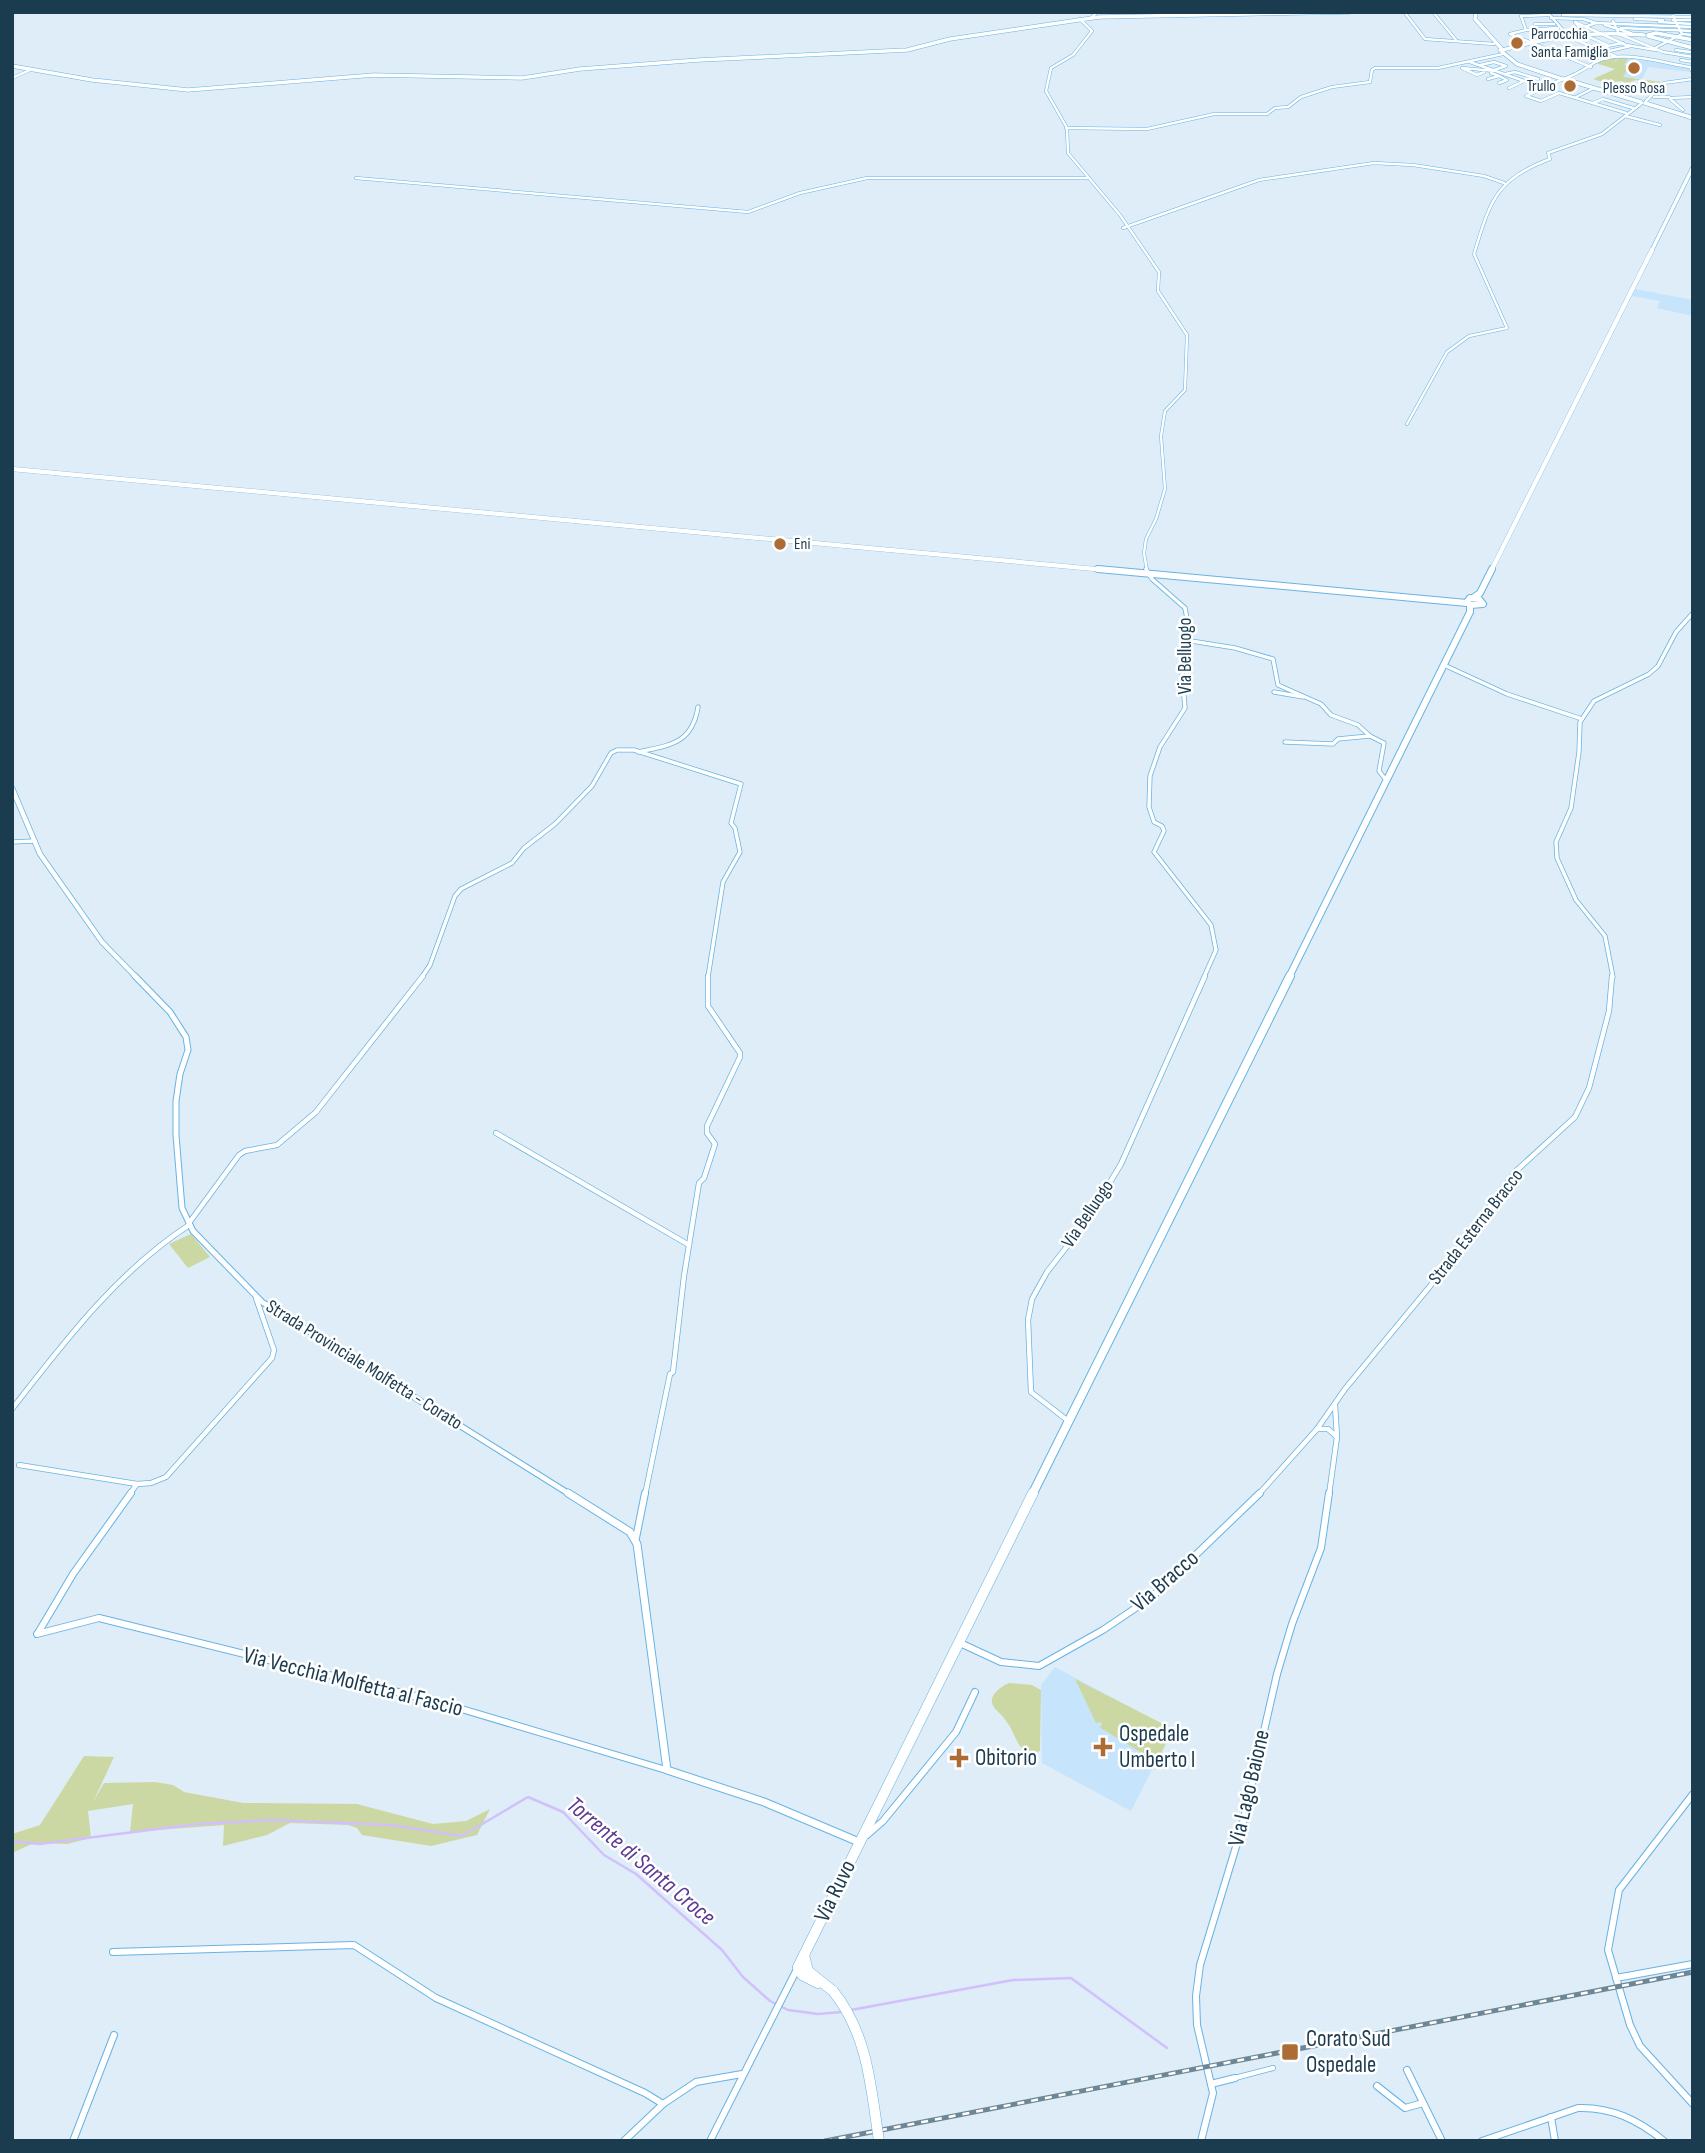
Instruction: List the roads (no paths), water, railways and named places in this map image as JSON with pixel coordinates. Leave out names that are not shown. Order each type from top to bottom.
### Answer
[{"type":"main road","points":[[12,66],[94,80],[188,90],[374,75],[522,78],[589,68],[699,60],[911,50],[950,39],[1091,18],[1350,12]]},
{"type":"main road","points":[[1475,12],[1473,20],[1494,44],[1522,66],[1677,110],[1693,117]]},
{"type":"main road","points":[[1475,12],[1475,19],[1501,50]]},
{"type":"main road","points":[[1646,35],[1652,31],[1679,35],[1691,25]]},
{"type":"main road","points":[[1501,50],[1618,30],[1669,42],[1676,50],[1690,53]]},
{"type":"main road","points":[[1564,79],[1693,117]]},
{"type":"main road","name":"Via Ruvo","points":[[804,1972],[804,1954],[859,1842],[1473,602],[1693,167]]},
{"type":"main road","points":[[12,468],[1473,602]]},
{"type":"main road","points":[[804,1972],[832,1991],[846,2005],[858,2027],[879,2141]]},
{"type":"street","points":[[1091,18],[1097,12]]},
{"type":"street","points":[[1371,12],[1423,12]]},
{"type":"street","points":[[1433,12],[1457,41]]},
{"type":"street","points":[[1591,12],[1674,19],[1691,25]]},
{"type":"street","points":[[1680,66],[1690,53],[1691,25],[1681,12]]},
{"type":"street","points":[[1405,13],[1425,39],[1494,44]]},
{"type":"street","points":[[1608,14],[1618,30]]},
{"type":"street","points":[[1549,15],[1569,37],[1605,52],[1690,67],[1693,73]]},
{"type":"street","points":[[1563,15],[1643,51],[1655,49],[1690,53]]},
{"type":"street","points":[[1621,15],[1631,33]]},
{"type":"street","points":[[1526,30],[1521,16],[1635,15],[1674,19],[1691,25]]},
{"type":"street","points":[[1596,48],[1646,35],[1635,15]]},
{"type":"street","points":[[1575,21],[1582,17]]},
{"type":"street","points":[[1582,17],[1618,30],[1655,49],[1691,25]]},
{"type":"street","points":[[1587,26],[1595,23],[1639,24],[1647,18],[1674,19]]},
{"type":"street","points":[[1647,18],[1652,31]]},
{"type":"street","points":[[1080,19],[1092,31],[1073,55],[1051,68],[1046,91],[1065,119],[1071,145],[1068,153],[1155,263],[1159,272],[1158,291],[1187,335],[1185,390],[1165,411],[1161,436],[1165,489],[1160,495],[1158,513],[1146,539],[1143,562],[1145,572]]},
{"type":"street","points":[[1662,19],[1668,30]]},
{"type":"street","points":[[1669,42],[1683,43],[1674,19]]},
{"type":"street","points":[[1575,21],[1585,35],[1609,46]]},
{"type":"street","points":[[1535,24],[1555,24]]},
{"type":"street","points":[[1579,29],[1604,25]]},
{"type":"street","points":[[1558,28],[1510,34],[1592,66]]},
{"type":"street","points":[[1618,30],[1668,30],[1679,35]]},
{"type":"street","points":[[1605,52],[1655,39]]},
{"type":"street","points":[[1066,128],[1147,129],[1214,114],[1267,114],[1275,108],[1288,107],[1301,97],[1332,87],[1370,82],[1372,70],[1375,68],[1438,68],[1501,50]]},
{"type":"street","points":[[1616,56],[1526,96],[1541,101],[1559,93],[1660,125]]},
{"type":"street","points":[[1466,60],[1524,81],[1509,88]]},
{"type":"street","points":[[1683,61],[1693,62]]},
{"type":"street","points":[[1480,65],[1494,62],[1506,66],[1477,75],[1462,68],[1469,66],[1483,73]]},
{"type":"street","points":[[12,78],[30,69]]},
{"type":"street","points":[[1493,71],[1507,80],[1499,83]]},
{"type":"street","points":[[1504,74],[1515,72],[1538,79]]},
{"type":"street","points":[[1488,79],[1499,76]]},
{"type":"street","points":[[1407,424],[1447,352],[1469,336],[1507,328],[1474,254],[1486,212],[1504,183],[1528,167],[1550,159],[1548,153],[1602,134],[1654,95],[1664,83],[1693,79]]},
{"type":"street","points":[[1574,97],[1594,88]]},
{"type":"street","points":[[1654,95],[1693,97]]},
{"type":"street","points":[[1670,97],[1683,110]]},
{"type":"street","points":[[1592,103],[1603,99],[1634,108]]},
{"type":"street","points":[[1125,226],[1259,180],[1374,163],[1413,164],[1484,176],[1504,183]]},
{"type":"street","points":[[356,178],[748,212],[800,193],[867,178],[1089,178]]},
{"type":"street","name":"Via Belluogo","points":[[1067,1420],[1031,1392],[1028,1308],[1047,1272],[1086,1222],[1121,1164],[1216,950],[1211,925],[1154,852],[1164,831],[1162,826],[1154,822],[1147,799],[1152,762],[1160,752],[1173,723],[1185,708],[1182,674],[1188,661],[1185,640],[1188,624],[1185,608],[1145,572]]},
{"type":"street","points":[[1444,665],[1507,694],[1582,719],[1600,696],[1648,674],[1658,666],[1676,632],[1693,613]]},
{"type":"street","points":[[1185,640],[1235,648],[1273,659],[1278,685],[1321,704],[1331,715],[1358,725],[1370,736],[1384,743],[1379,771],[1386,780]]},
{"type":"street","points":[[1273,692],[1307,697]]},
{"type":"street","points":[[637,752],[673,744],[688,736],[696,726],[698,707]]},
{"type":"street","name":"Strada Esterna Bracco","points":[[1317,1429],[1345,1389],[1431,1285],[1516,1171],[1575,1117],[1589,1088],[1609,1012],[1613,979],[1605,936],[1576,900],[1564,878],[1557,858],[1556,842],[1571,808],[1582,719]]},
{"type":"street","points":[[1285,742],[1333,744],[1338,739],[1370,736]]},
{"type":"street","points":[[12,1409],[126,1273],[189,1225],[239,1155],[245,1151],[277,1145],[316,1112],[430,965],[455,897],[461,889],[512,863],[524,848],[555,824],[592,786],[611,753],[625,749],[637,752],[741,784],[731,823],[735,828],[740,852],[723,882],[709,951],[706,1000],[740,1053],[707,1126],[707,1133],[715,1144],[704,1178],[699,1183],[673,1372],[670,1374],[636,1538],[667,1770],[738,1793],[859,1842],[883,1821],[956,1732],[975,1692]]},
{"type":"street","points":[[12,788],[40,854],[102,942],[170,1012],[186,1037],[188,1050],[180,1074],[176,1101],[176,1135],[182,1209],[189,1225]]},
{"type":"street","points":[[12,842],[35,841]]},
{"type":"street","points":[[496,1133],[689,1245]]},
{"type":"street","name":"Strada Provinciale Molfetta - Corato","points":[[189,1225],[256,1297],[622,1526],[636,1538]]},
{"type":"street","points":[[19,1465],[137,1484],[151,1483],[166,1477],[272,1358],[274,1350],[256,1297]]},
{"type":"street","points":[[1335,1405],[1337,1437]]},
{"type":"street","points":[[1317,1429],[1328,1429],[1337,1437]]},
{"type":"street","name":"Via Bracco","points":[[958,1641],[1001,1662],[1040,1665],[1103,1630],[1152,1598],[1258,1495],[1317,1429]]},
{"type":"street","name":"Via Lago Baione","points":[[1201,2141],[1213,2093],[1198,2025],[1196,1996],[1200,1965],[1242,1827],[1261,1732],[1280,1661],[1321,1548],[1337,1437]]},
{"type":"street","name":"Via Vecchia Molfetta al Fascio","points":[[137,1484],[73,1574],[37,1634],[99,1618],[438,1702],[667,1770]]},
{"type":"street","points":[[1693,1794],[1619,1889],[1608,1950],[1630,2025],[1640,2046],[1693,2104]]},
{"type":"street","points":[[113,1952],[354,1945],[436,1998],[645,2092],[663,2104]]},
{"type":"street","points":[[1616,1978],[1693,1964]]},
{"type":"street","points":[[787,1987],[804,1972]]},
{"type":"street","points":[[709,2141],[787,1987],[804,1972]]},
{"type":"street","points":[[73,2141],[114,2035]]},
{"type":"street","points":[[1212,2084],[1273,2068]]},
{"type":"street","points":[[1407,2070],[1442,2141]]},
{"type":"street","points":[[624,2141],[663,2104],[696,2082],[743,2073]]},
{"type":"street","points":[[1377,2086],[1405,2108],[1423,2103]]},
{"type":"street","points":[[1482,2141],[1551,2117],[1591,2107],[1613,2111],[1632,2119],[1664,2141]]},
{"type":"street","points":[[1551,2117],[1555,2141]]},
{"type":"waterway","name":"Torrente di Santa Croce","points":[[12,1841],[39,1844],[197,1824],[273,1820],[390,1825],[462,1836],[528,1797],[563,1812],[604,1855],[636,1874],[722,1950],[743,1977],[770,2001],[788,2010],[818,2014],[842,2012]]},
{"type":"waterway","name":"Torrente di Santa Croce","points":[[851,2010],[1013,1980],[1071,1978],[1167,2048]]},
{"type":"railway","points":[[825,2141],[1693,1972]]},
{"type":"place","name":"Parrocchia Santa Famiglia","points":[[1517,43]]},
{"type":"place","name":"Plesso Rosa","points":[[1634,68]]},
{"type":"place","name":"Trullo","points":[[1570,86]]},
{"type":"place","name":"Eni","points":[[780,544]]},
{"type":"place","name":"Ospedale Umberto I","points":[[1103,1747]]},
{"type":"place","name":"Obitorio","points":[[959,1758]]},
{"type":"place","name":"Corato Sud Ospedale","points":[[1290,2052]]}]
